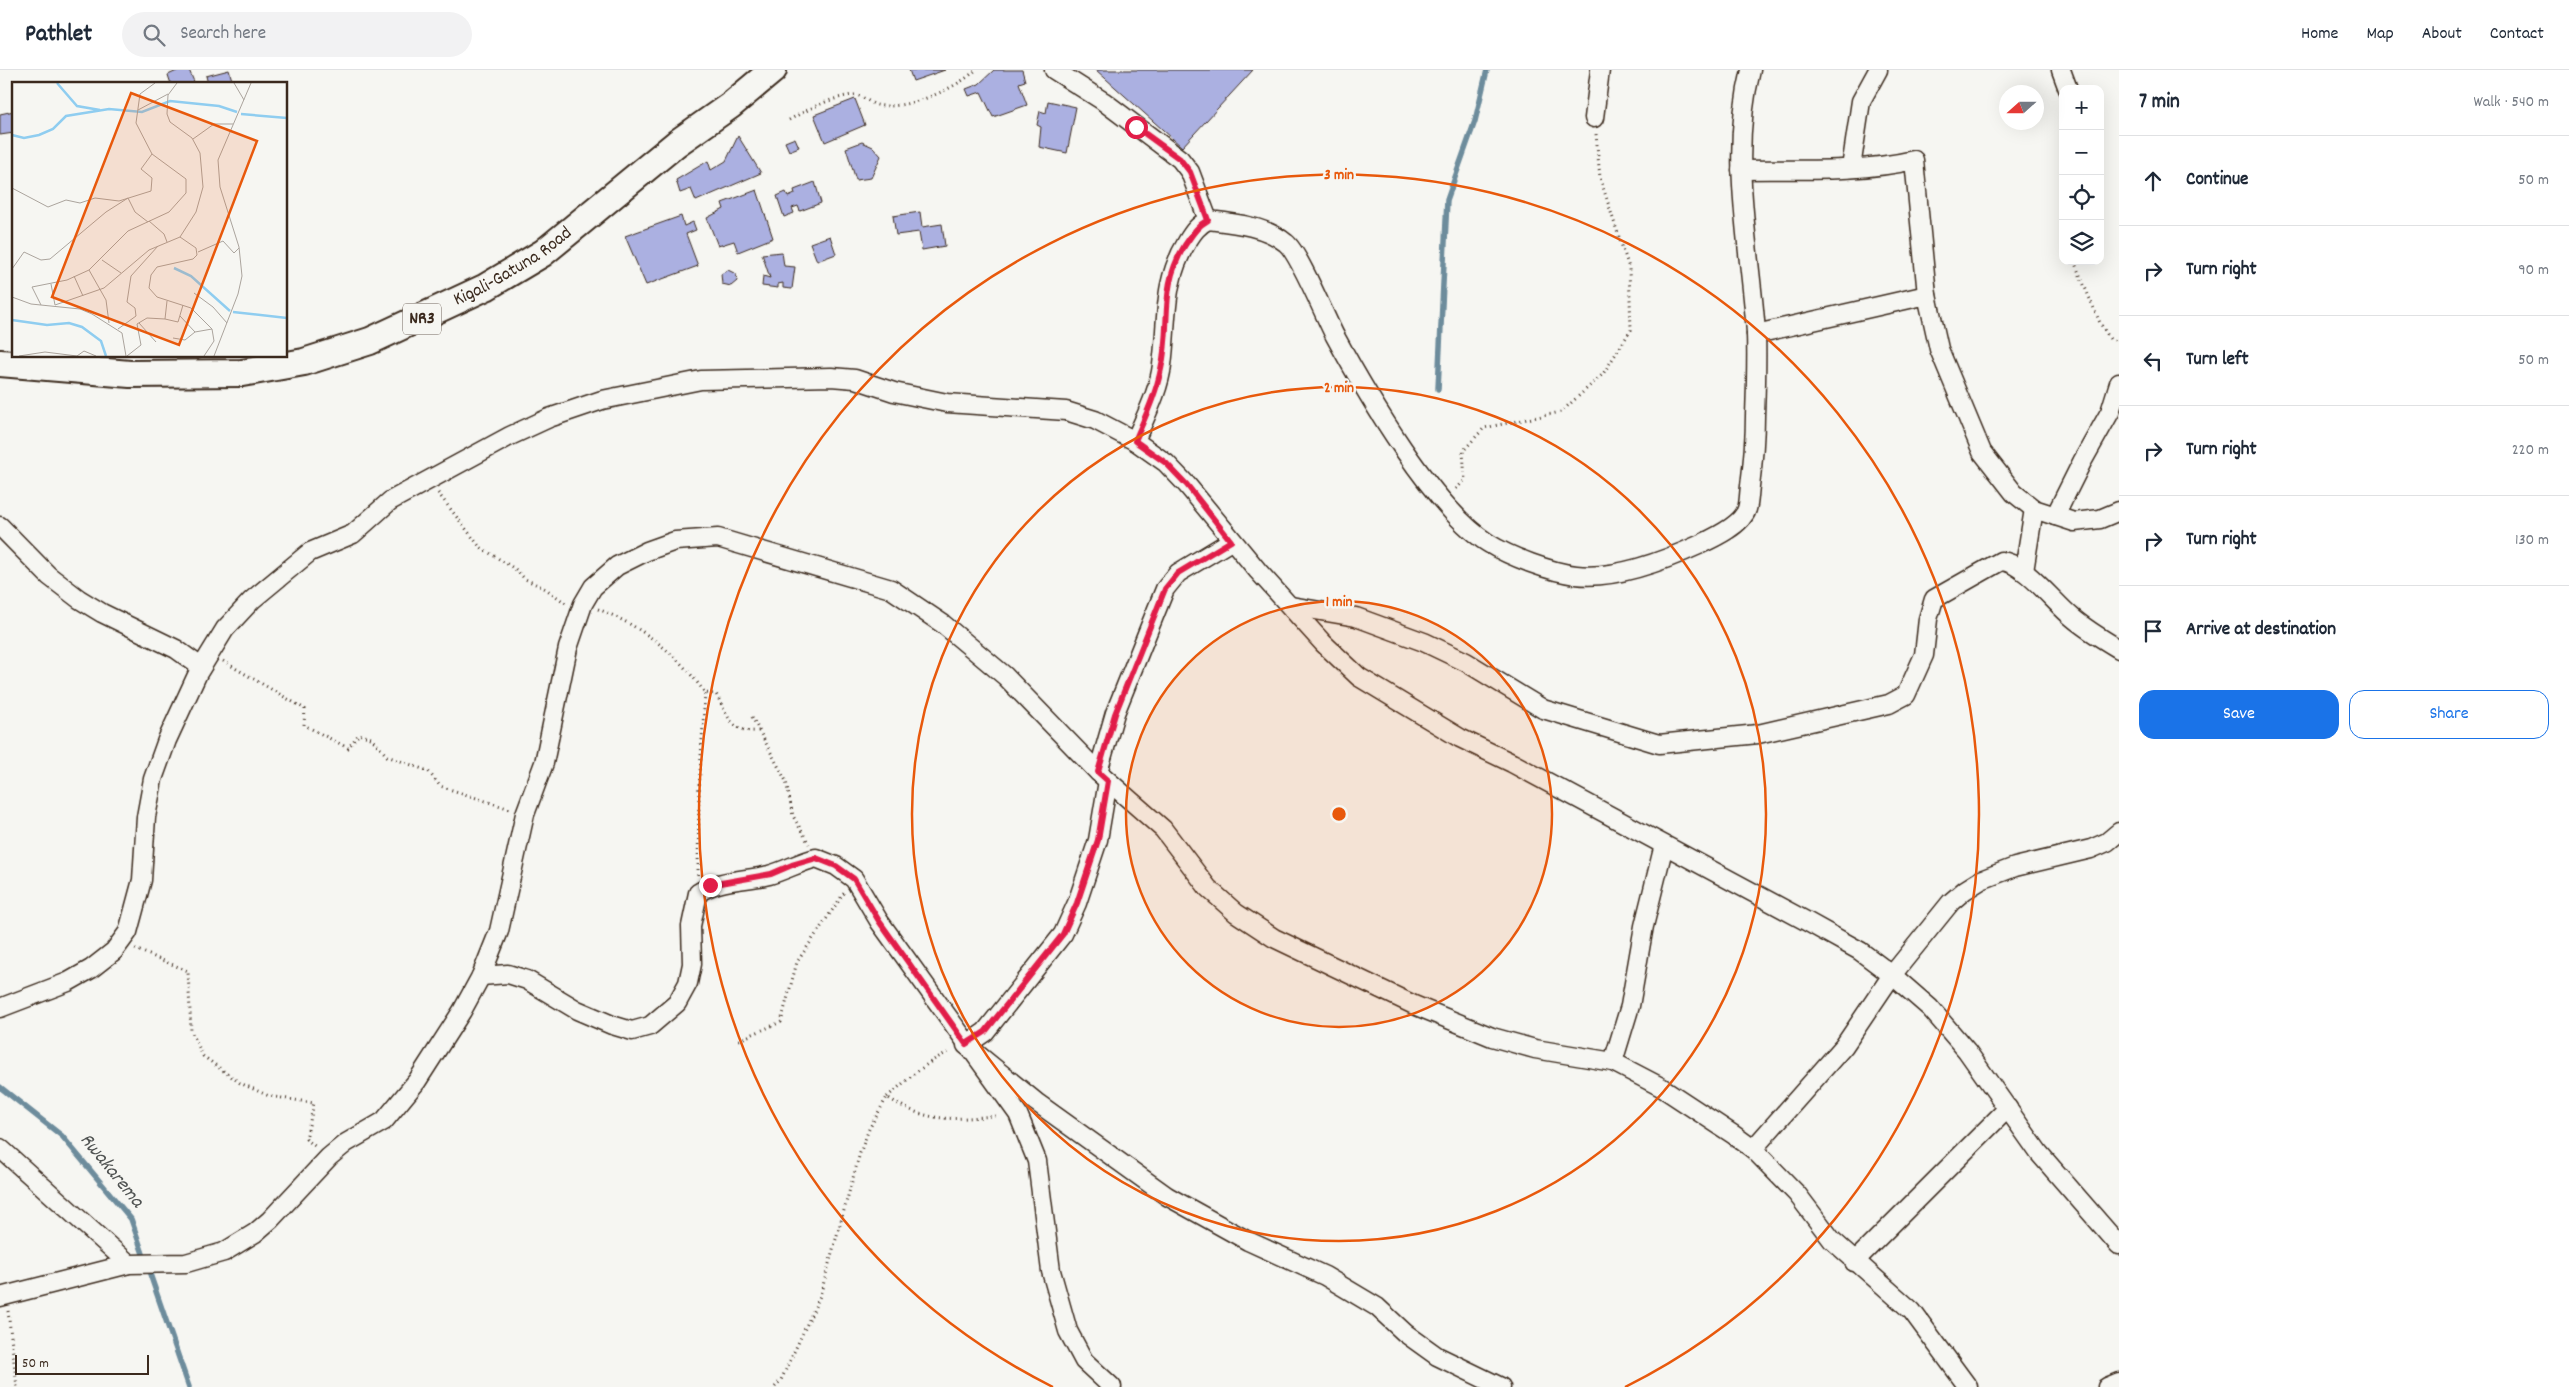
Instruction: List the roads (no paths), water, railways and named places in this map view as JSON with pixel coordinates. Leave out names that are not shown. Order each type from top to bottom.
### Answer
[{"type":"highway","name":"Kigali-Gatuna Road","points":[[0,363],[130,374],[242,373],[304,362],[370,341],[486,287],[543,253],[677,143],[731,106],[773,70]]},
{"type":"street","points":[[1054,70],[1103,101],[1180,159],[1190,172],[1208,220]]},
{"type":"street","points":[[1594,118],[1600,70]]},
{"type":"street","points":[[1135,441],[1156,390],[1162,366],[1166,302],[1172,270],[1196,228],[1208,220],[1239,224],[1264,232],[1289,245],[1343,351],[1406,451],[1462,522],[1494,547],[1556,570],[1577,575],[1596,575],[1651,565],[1708,541],[1739,520],[1747,509],[1755,444],[1756,334],[1748,269],[1741,170],[1741,137],[1745,95],[1751,70]]},
{"type":"street","points":[[1851,168],[1861,101],[1878,70]]},
{"type":"street","points":[[2061,70],[2067,85]]},
{"type":"street","points":[[1741,170],[1851,168],[1883,166],[1914,160],[1927,294],[1939,348],[1982,452],[2014,493],[2034,510],[2074,522],[2100,519],[2119,511]]},
{"type":"street","points":[[1756,334],[1927,294]]},
{"type":"street","points":[[0,1008],[68,982],[91,969],[114,951],[128,932],[142,880],[146,817],[153,779],[167,740],[205,660],[225,629],[252,600],[310,552],[353,534],[390,501],[549,418],[637,391],[701,380],[831,377],[854,379],[894,392],[947,403],[1066,411],[1095,420],[1135,441],[1166,463],[1187,485],[1231,541],[1340,660],[1376,688],[1460,738],[1512,763],[1860,951],[1892,975],[1936,1015],[1967,1051],[2039,1153],[2119,1245]]},
{"type":"street","points":[[2055,516],[2110,412],[2119,383]]},
{"type":"street","points":[[2024,571],[2034,510]]},
{"type":"street","points":[[0,526],[49,576],[79,599],[102,613],[176,649],[205,660]]},
{"type":"street","points":[[3,1297],[129,1264],[186,1263],[224,1252],[255,1233],[270,1220],[329,1157],[359,1134],[384,1121],[397,1108],[433,1057],[481,976],[499,931],[525,814],[544,763],[568,648],[582,607],[593,587],[617,566],[675,541],[718,538],[891,589],[910,600],[963,639],[1028,698],[1103,776],[1163,830],[1208,888],[1236,913],[1274,938],[1414,1005],[1492,1037],[1535,1049],[1613,1062],[1661,1087],[1753,1149],[1797,1194],[1832,1240],[1854,1262],[1912,1311],[1968,1387]]},
{"type":"street","points":[[966,1044],[985,1032],[1063,934],[1077,903],[1098,840],[1103,776],[1115,714],[1165,589],[1178,573],[1231,541]]},
{"type":"street","points":[[1291,606],[1356,617],[1424,642],[1466,662],[1543,710],[1659,744],[1758,734],[1889,704],[1906,695],[1924,655],[1928,619],[1934,599],[2001,561],[2010,562],[2024,571],[2076,620],[2119,649]]},
{"type":"street","points":[[1753,1149],[1844,1046],[1892,975],[1951,902],[1981,880],[2015,867],[2091,849],[2107,842],[2119,832]]},
{"type":"street","points":[[1613,1062],[1630,1006],[1644,926],[1664,845]]},
{"type":"street","points":[[481,976],[508,974],[527,980],[577,1010],[612,1025],[632,1031],[650,1026],[677,1003],[688,983],[692,964],[690,926],[698,893],[716,883],[739,882],[771,874],[816,858],[836,866],[854,879],[879,921],[1018,1114],[1037,1161],[1051,1271],[1068,1331],[1084,1361],[1112,1387]]},
{"type":"street","points":[[966,1044],[1044,1108],[1167,1196],[1248,1240],[1325,1276],[1377,1307],[1405,1332],[1437,1356],[1501,1387]]},
{"type":"street","points":[[1854,1262],[2008,1108]]},
{"type":"street","points":[[0,1148],[129,1264]]},
{"type":"street","points":[[2107,1387],[2119,1382]]},
{"type":"waterway","points":[[1438,389],[1447,200],[1475,121],[1487,70]]},
{"type":"waterway","name":"Rwakarema","points":[[0,1087],[62,1136],[131,1219],[189,1387]]}]
